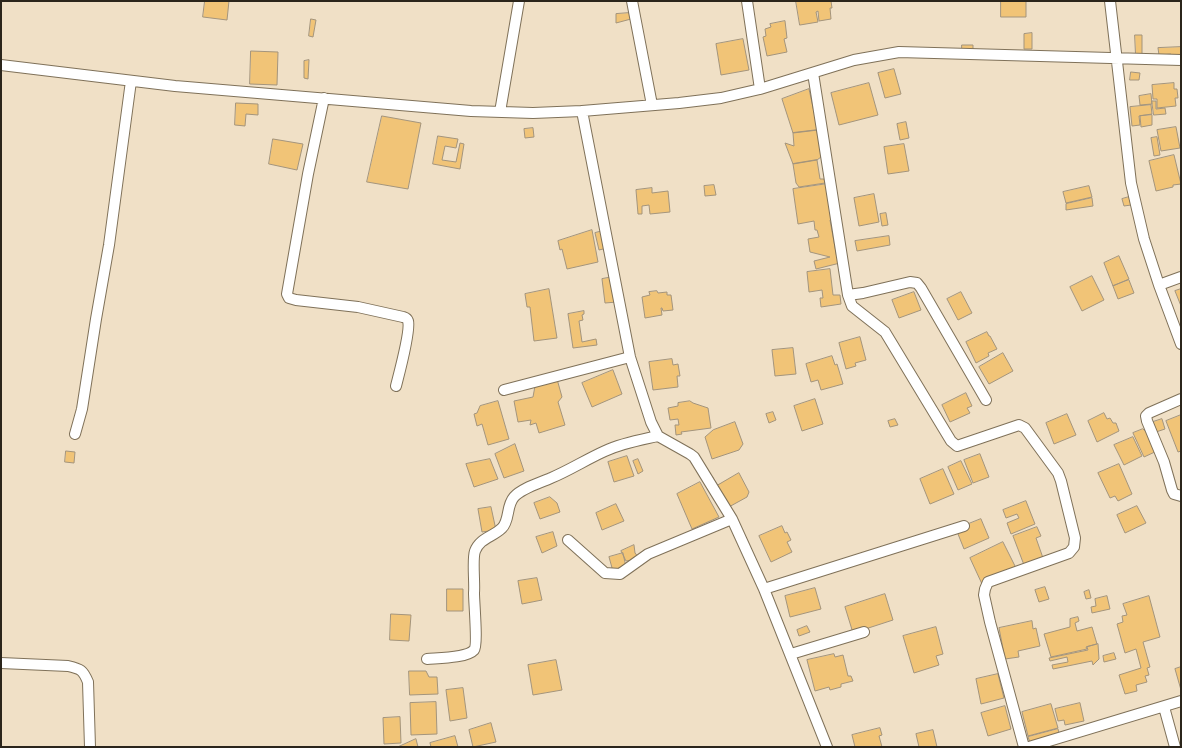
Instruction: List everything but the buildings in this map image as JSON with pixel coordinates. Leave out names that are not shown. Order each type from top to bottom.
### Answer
[{"type":"street","points":[[500,112],[519,1]]},
{"type":"street","points":[[632,1],[652,105]]},
{"type":"street","points":[[747,1],[760,89]]},
{"type":"street","points":[[1110,1],[1130,183],[1144,239],[1181,344]]},
{"type":"street","points":[[1,66],[131,81],[471,111],[533,113],[582,111],[721,98],[760,89],[854,60],[900,52],[1181,60]]},
{"type":"street","points":[[813,73],[848,295],[852,306],[885,332],[954,444],[957,446],[1019,425],[1025,428],[1058,473],[1072,524],[1075,538],[1074,547],[1069,552],[988,582],[984,589],[990,622],[1024,747]]},
{"type":"street","points":[[75,434],[82,409],[109,245],[131,81]]},
{"type":"street","points":[[324,98],[308,174],[287,294],[289,298],[296,300],[358,307],[403,317],[406,319],[408,322],[408,332],[396,386]]},
{"type":"street","points":[[582,111],[630,357],[651,422],[658,436],[694,457],[732,519],[764,589],[791,654],[826,747]]},
{"type":"street","points":[[1159,285],[1181,277]]},
{"type":"street","points":[[848,295],[910,282],[917,283],[986,400]]},
{"type":"street","points":[[504,390],[630,357]]},
{"type":"street","points":[[1181,399],[1149,413],[1146,416],[1164,462],[1172,490],[1174,494],[1181,496]]},
{"type":"street","points":[[427,659],[466,655],[474,650],[476,643],[474,552],[479,544],[486,538],[497,533],[504,526],[509,507],[514,498],[524,490],[560,474],[606,450],[658,436]]},
{"type":"street","points":[[568,540],[605,573],[615,575],[620,574],[648,554],[732,519]]},
{"type":"street","points":[[764,589],[964,526]]},
{"type":"street","points":[[791,654],[864,632]]},
{"type":"street","points":[[1,663],[68,666],[79,668],[85,674],[88,682],[90,747]]},
{"type":"street","points":[[1029,747],[1181,702]]},
{"type":"street","points":[[1164,707],[1175,747]]}]
